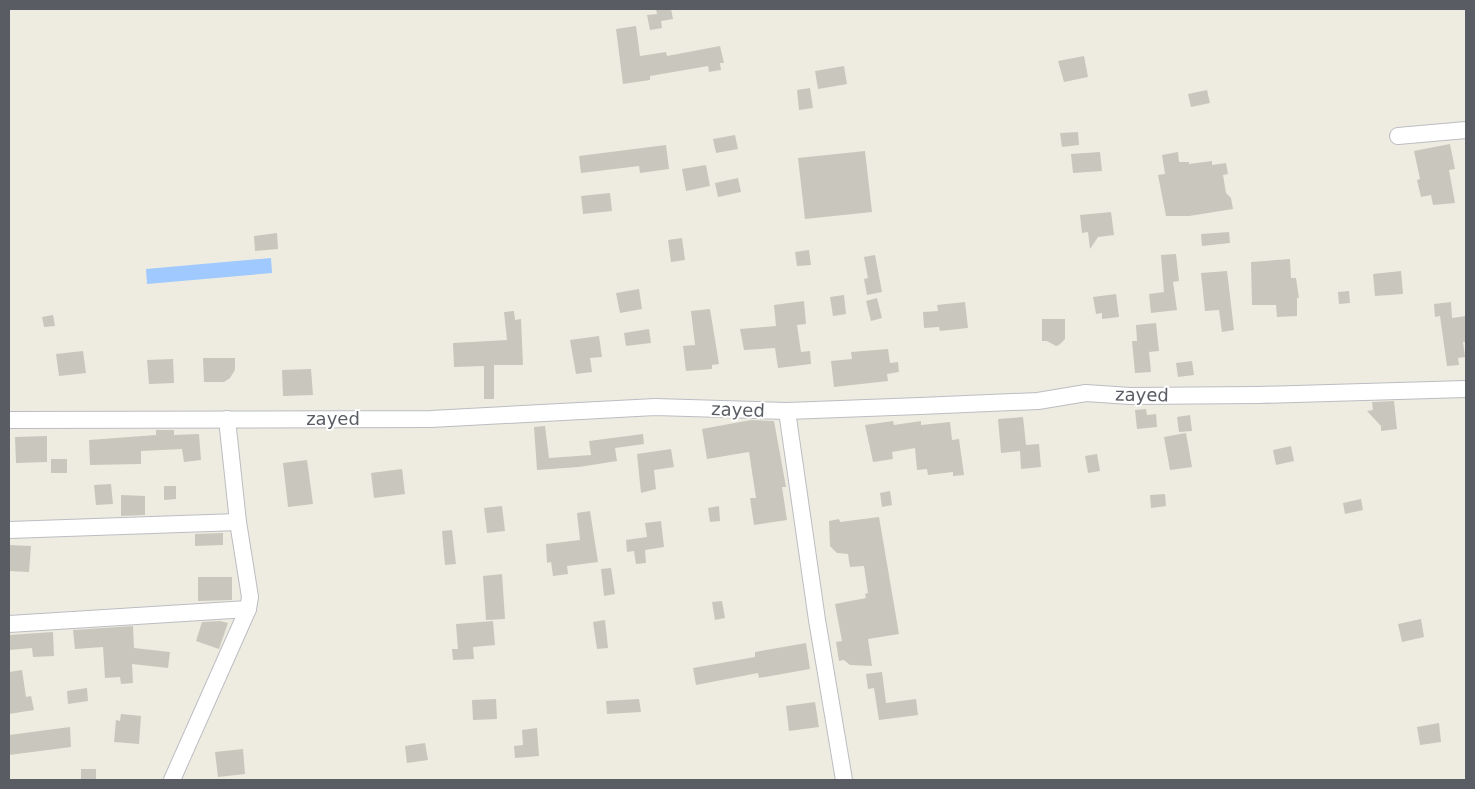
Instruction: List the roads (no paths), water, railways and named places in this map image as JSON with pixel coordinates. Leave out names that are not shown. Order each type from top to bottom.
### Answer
[{"type":"street","points":[[1398,136],[1466,130]]},
{"type":"street","name":"zayed","points":[[9,420],[431,419],[655,407],[787,411],[1022,402],[1086,393],[1130,396],[1259,395],[1466,389]]},
{"type":"street","points":[[787,411],[817,620],[844,780]]},
{"type":"street","points":[[172,780],[248,609],[250,597],[238,522],[227,419]]},
{"type":"street","points":[[9,530],[238,522]]},
{"type":"street","points":[[9,624],[248,609]]},
{"type":"water","points":[[271,258],[272,273],[147,284],[146,269]]}]
